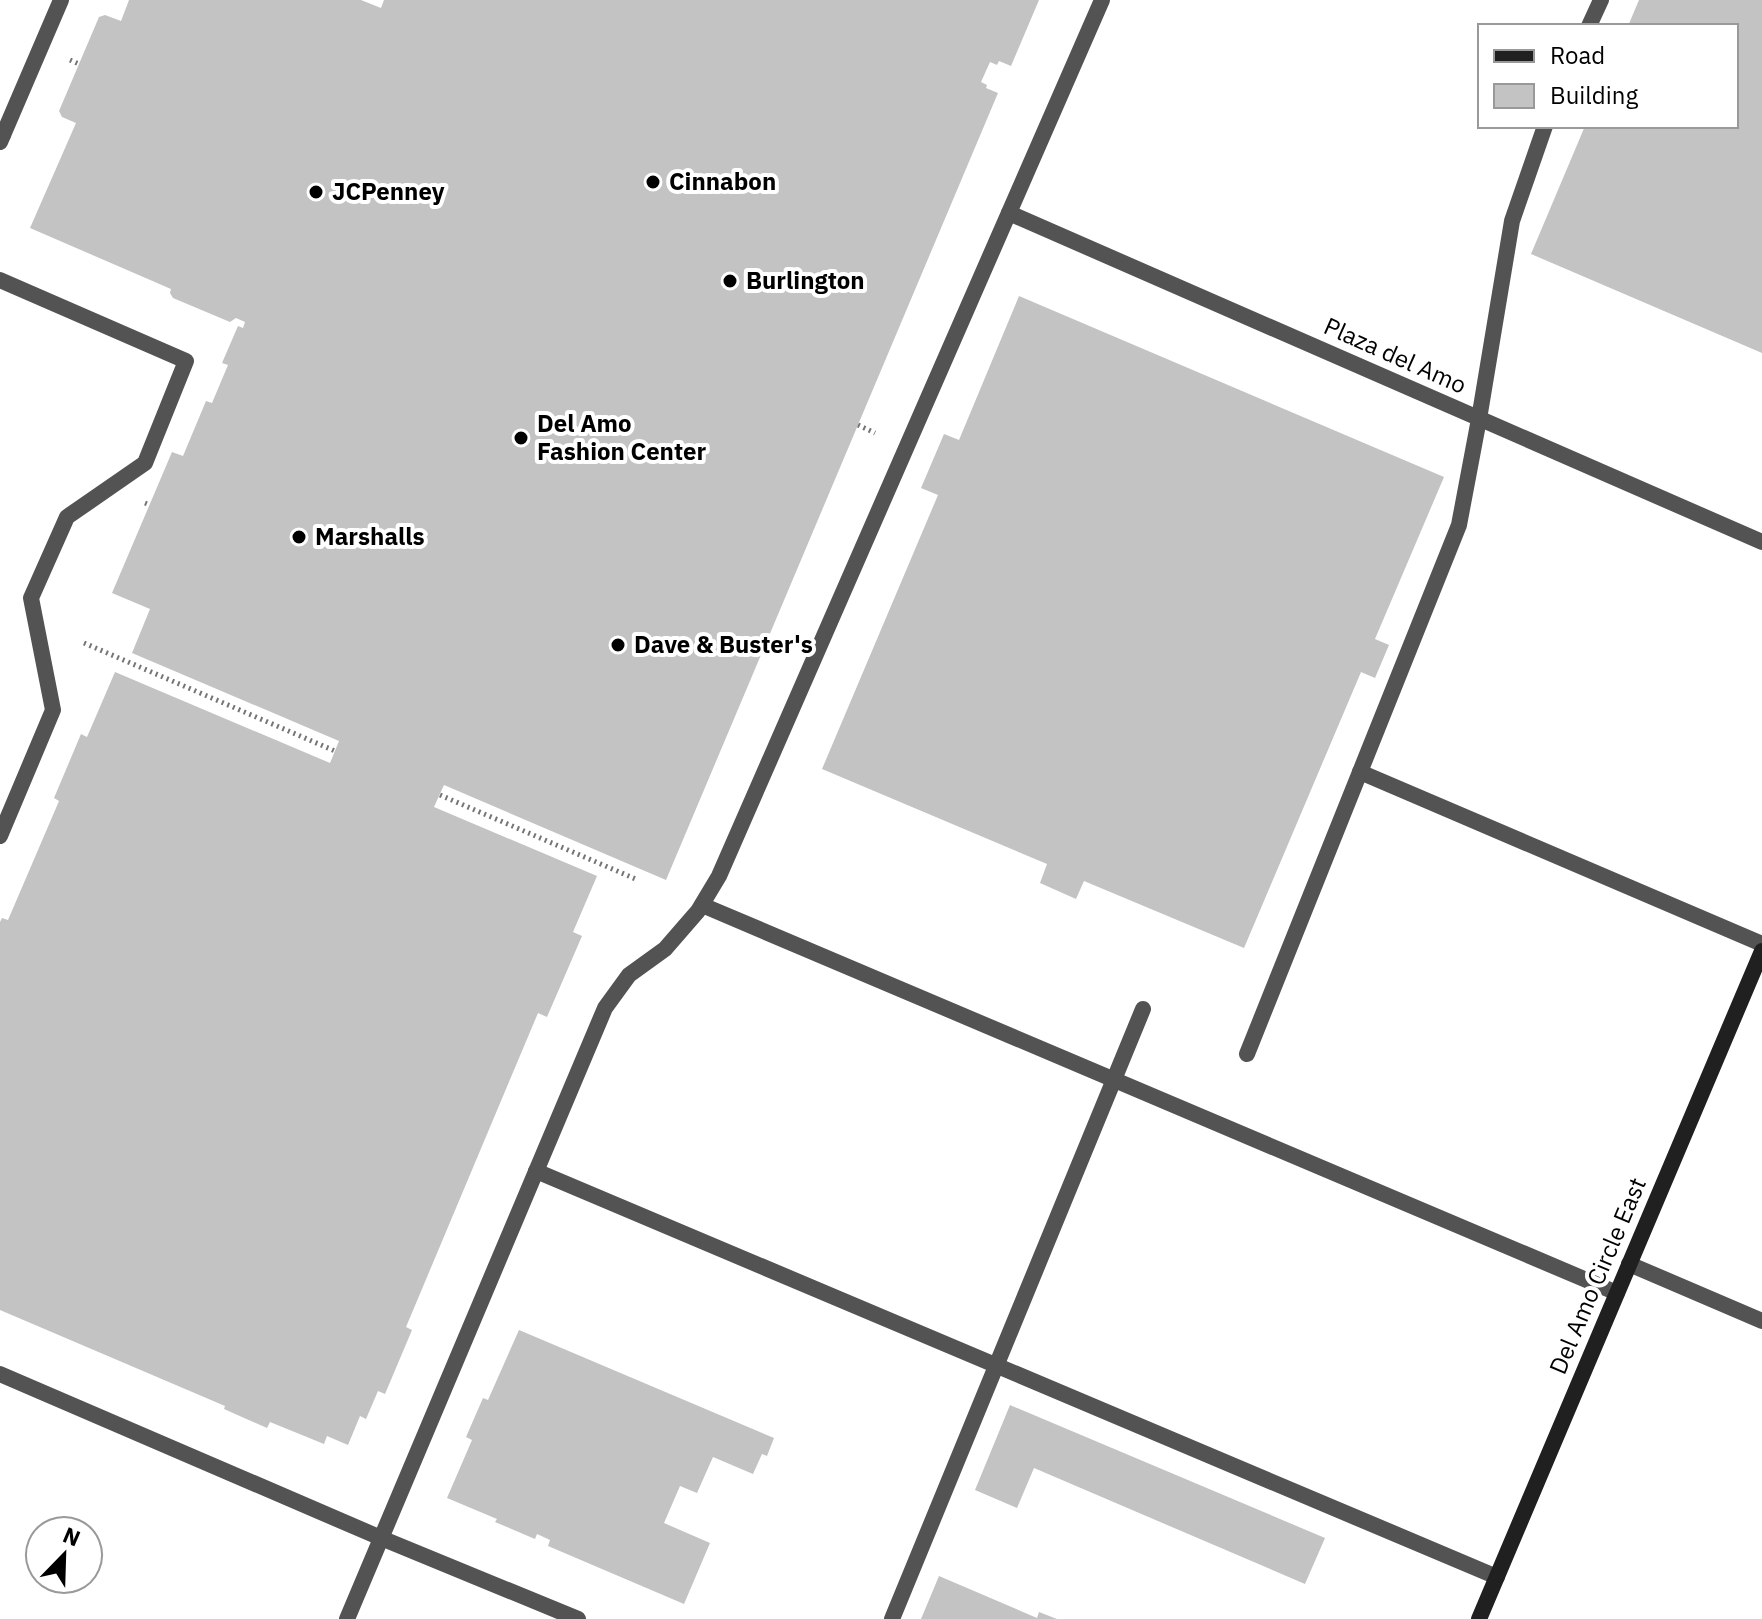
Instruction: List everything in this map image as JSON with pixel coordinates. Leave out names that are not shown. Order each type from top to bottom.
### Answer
[{"type":"street","name":"Del Amo Circle East","points":[[1479,1619],[1762,951]]},
{"type":"lane","points":[[1,137],[61,0]]},
{"type":"lane","points":[[347,1619],[605,1008],[629,975],[665,949],[702,905],[719,876],[1102,0]]},
{"type":"lane","points":[[1590,24],[1601,0]]},
{"type":"lane","points":[[1247,1054],[1459,525],[1512,221],[1544,128]]},
{"type":"lane","name":"Plaza del Amo","points":[[1009,213],[1762,542]]},
{"type":"lane","points":[[0,280],[186,361],[145,463],[67,517],[31,598],[53,710],[0,836]]},
{"type":"lane","points":[[1360,772],[1762,944]]},
{"type":"lane","points":[[702,905],[1617,1293]]},
{"type":"lane","points":[[892,1619],[1143,1009]]},
{"type":"lane","points":[[536,1171],[1497,1577]]},
{"type":"lane","points":[[1629,1264],[1762,1321]]},
{"type":"lane","points":[[0,1374],[578,1619]]},
{"type":"path","points":[[70,60],[79,64]]},
{"type":"path","points":[[858,425],[875,433]]},
{"type":"path","points":[[84,643],[335,751]]},
{"type":"path","points":[[440,795],[638,880]]},
{"type":"building","name":"Del Amo Fashion Center","points":[[129,0],[361,0],[381,8],[384,0],[1039,0],[1011,66],[999,61],[997,65],[990,62],[981,82],[998,93],[666,880],[444,785],[434,807],[597,876],[573,932],[582,936],[547,1017],[538,1013],[406,1327],[412,1330],[385,1394],[378,1391],[366,1419],[360,1416],[348,1445],[327,1436],[324,1444],[270,1422],[267,1428],[224,1409],[225,1406],[0,1310],[0,922],[2,918],[8,920],[59,801],[54,798],[81,734],[87,737],[115,672],[330,763],[339,741],[132,653],[150,609],[112,593],[172,452],[183,456],[206,401],[212,403],[228,365],[222,363],[238,326],[243,328],[245,322],[236,318],[230,322],[173,298],[171,289],[30,228],[76,123],[62,117],[59,111],[99,17],[105,15],[121,21]]},
{"type":"building","points":[[1639,0],[1762,0],[1762,353],[1531,254],[1584,128],[1738,128],[1738,24],[1629,24]]},
{"type":"building","points":[[1019,296],[1444,477],[1375,639],[1389,645],[1375,678],[1361,672],[1244,948],[1084,881],[1076,899],[1040,883],[1047,864],[822,769],[938,495],[921,488],[944,434],[959,440]]},
{"type":"building","points":[[519,1330],[774,1438],[767,1456],[762,1454],[753,1474],[713,1457],[697,1493],[680,1486],[664,1523],[710,1543],[684,1604],[548,1546],[550,1540],[537,1534],[535,1539],[447,1498],[472,1440],[466,1437],[483,1398],[488,1400]]},
{"type":"building","points":[[1010,1405],[1325,1538],[1305,1584],[1034,1468],[1017,1508],[975,1490]]},
{"type":"building","points":[[939,1576],[1037,1618],[1039,1612],[1057,1619],[921,1619]]},
{"type":"place","name":"Cinnabon","points":[[653,182]]},
{"type":"place","name":"JCPenney","points":[[316,192]]},
{"type":"place","name":"Burlington","points":[[730,281]]},
{"type":"place","name":"Del Amo Fashion Center","points":[[521,438]]},
{"type":"place","name":"Marshalls","points":[[299,537]]},
{"type":"place","name":"Dave & Buster's","points":[[618,645]]}]
